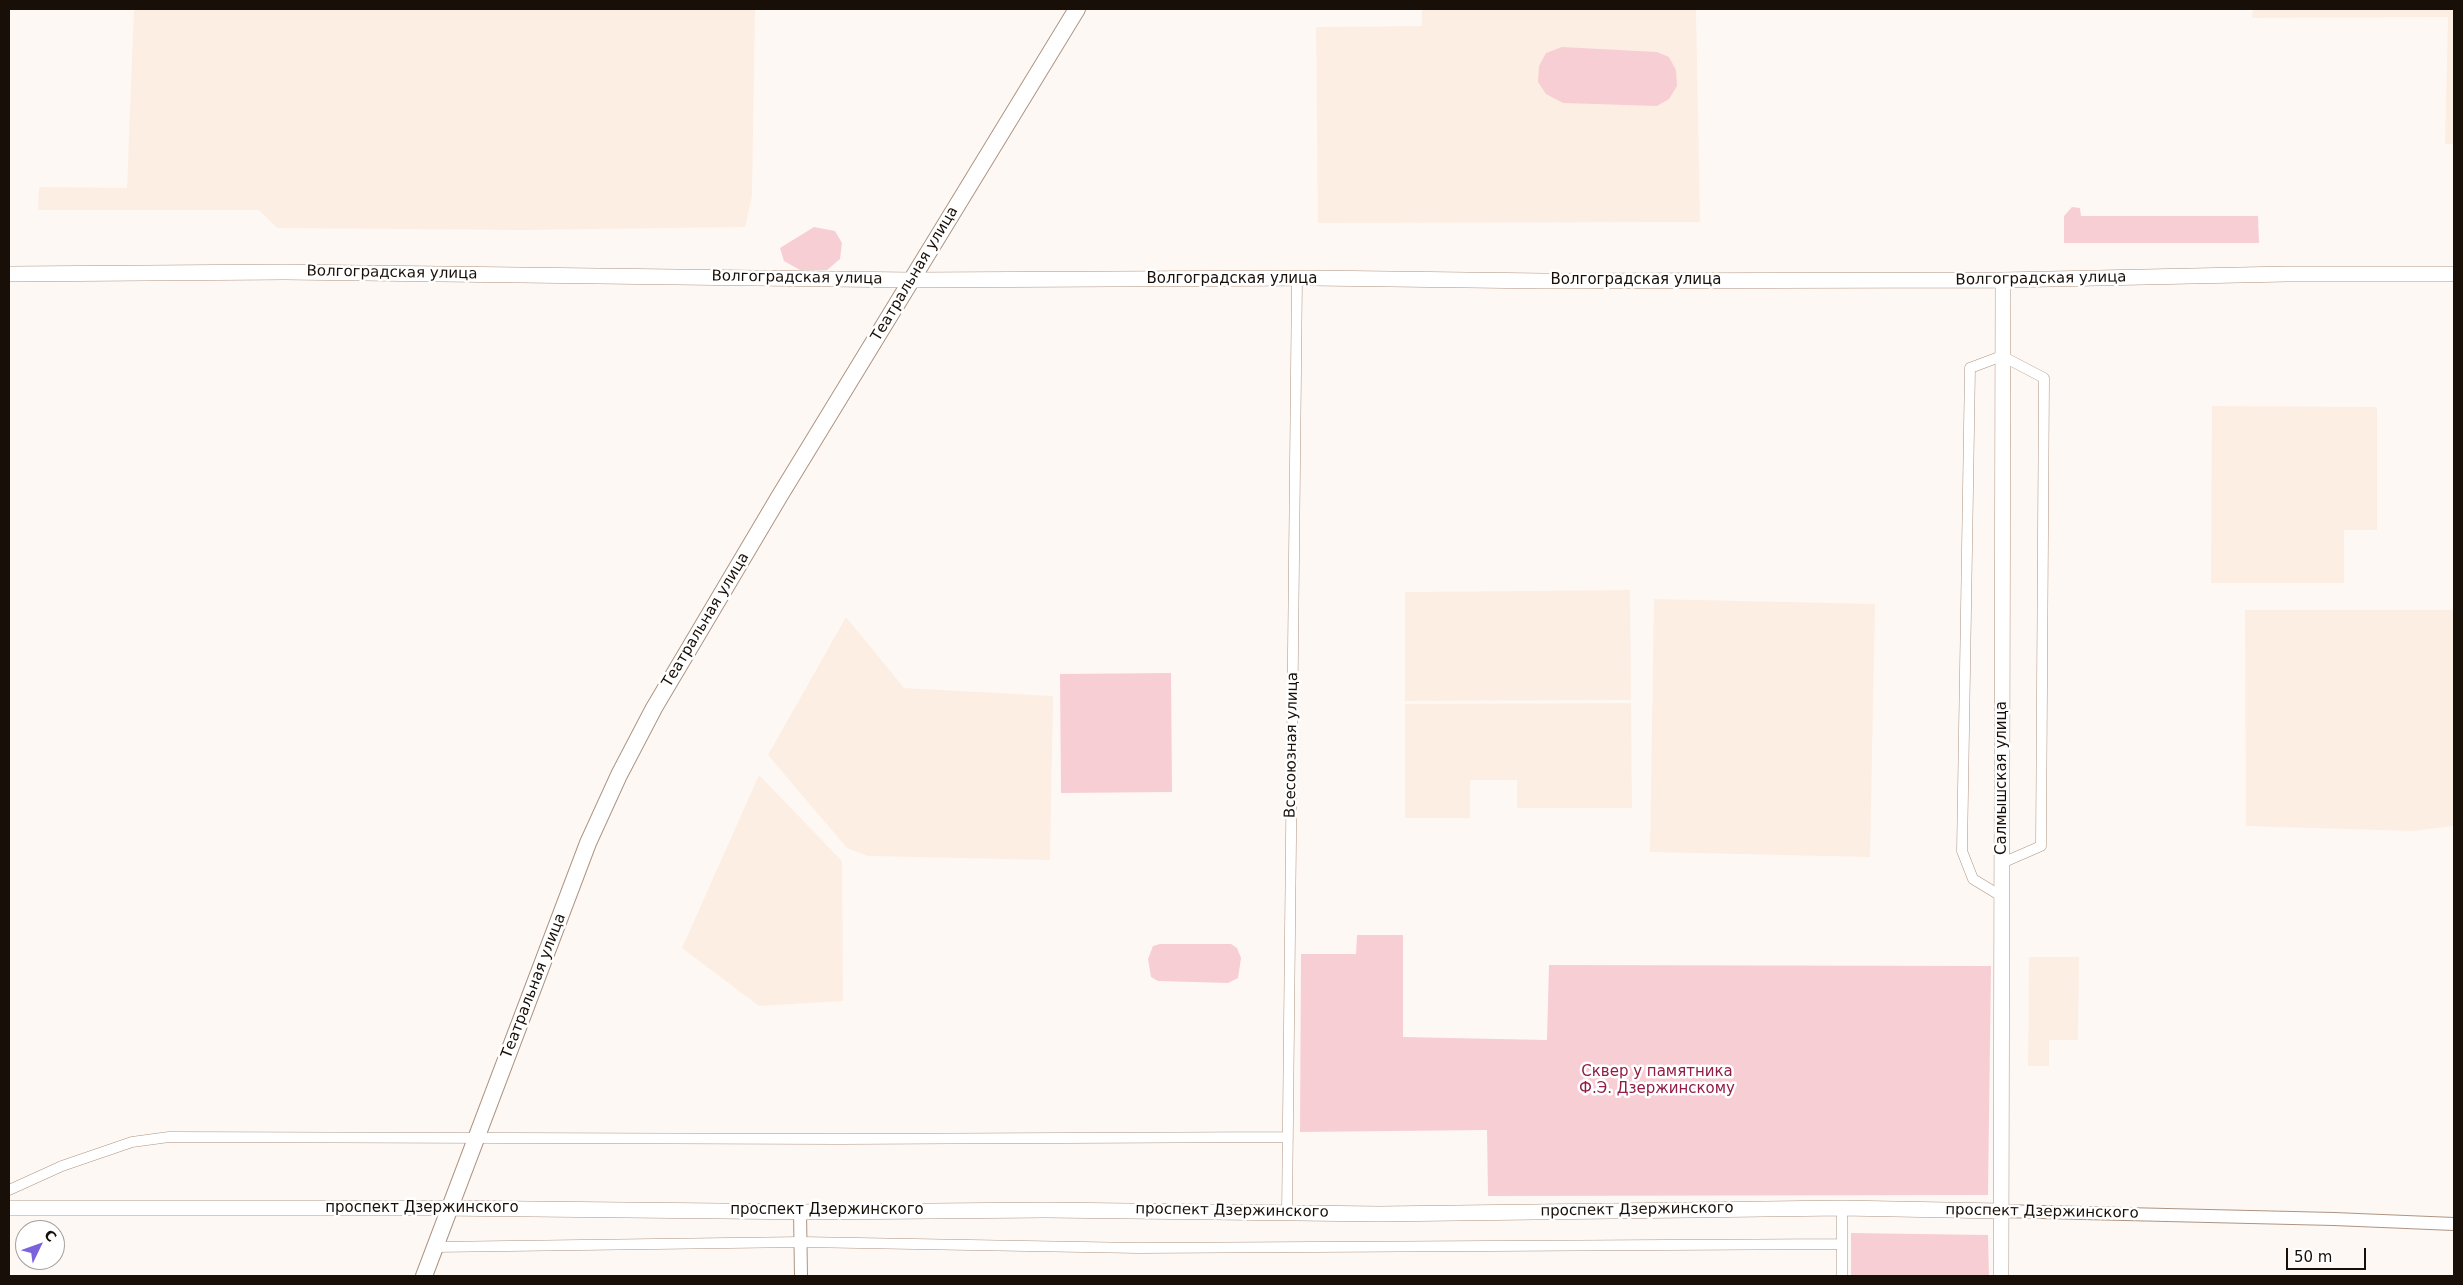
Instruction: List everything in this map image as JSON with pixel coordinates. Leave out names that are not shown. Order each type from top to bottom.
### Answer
[{"type":"main road","name":"Театральная улица","points":[[424,1276],[584,852],[619,775],[692,644],[911,280],[1078,9]]},
{"type":"main road","name":"Волгоградская улица","points":[[9,274],[294,272],[911,280],[1297,278],[2003,280],[2287,274],[2454,274]]},
{"type":"main road","name":"Салмышская улица","points":[[2002,1276],[2000,1211],[2002,1176],[2003,280]]},
{"type":"main road","name":"проспект Дзержинского","points":[[9,1208],[1046,1210],[1380,1214],[1842,1208],[2000,1211]]},
{"type":"street","name":"Всесоюзная улица","points":[[1287,1212],[1297,278]]},
{"type":"street","points":[[2001,896],[1973,880],[1962,851],[1970,368],[2002,356],[2044,378],[2040,846],[2002,863]]},
{"type":"street","points":[[9,1190],[62,1166],[132,1142],[156,1138],[300,1136],[475,1138],[1288,1138]]},
{"type":"street","points":[[1842,1208],[1842,1276]]},
{"type":"street","points":[[800,1211],[802,1242],[801,1276]]},
{"type":"street","name":"проспект Дзержинского","points":[[2000,1211],[2334,1218],[2454,1224]]},
{"type":"street","points":[[435,1247],[802,1242],[1138,1248],[1842,1244]]},
{"type":"shaded area","points":[[134,9],[755,9],[752,196],[745,227],[523,230],[277,228],[259,210],[38,210],[39,187],[127,188]]},
{"type":"shaded area","points":[[1422,9],[1696,9],[1700,222],[1318,223],[1316,27],[1422,26]]},
{"type":"shaded area","points":[[2253,9],[2454,9],[2454,144],[2445,144],[2448,17],[2252,18]]},
{"type":"shaded area","points":[[2212,406],[2377,407],[2377,530],[2344,530],[2344,583],[2211,583]]},
{"type":"shaded area","points":[[1630,590],[1631,700],[1405,701],[1405,592]]},
{"type":"shaded area","points":[[1654,599],[1875,604],[1870,857],[1650,852]]},
{"type":"shaded area","points":[[2245,610],[2454,610],[2454,826],[2412,831],[2246,826]]},
{"type":"shaded area","points":[[846,617],[904,688],[1053,696],[1050,860],[868,856],[847,848],[768,755]]},
{"type":"shaded area","points":[[1631,703],[1632,808],[1517,808],[1517,780],[1470,780],[1470,818],[1405,818],[1405,704]]},
{"type":"shaded area","points":[[759,775],[842,861],[843,1001],[759,1006],[682,948]]},
{"type":"shaded area","points":[[2029,957],[2079,957],[2078,1040],[2049,1040],[2049,1066],[2028,1066]]},
{"type":"green space","points":[[1562,47],[1657,52],[1669,57],[1676,70],[1677,86],[1669,99],[1657,106],[1563,103],[1546,94],[1538,82],[1539,66],[1546,53]]},
{"type":"green space","points":[[2072,207],[2080,208],[2081,216],[2258,216],[2259,243],[2064,243],[2064,216]]},
{"type":"green space","points":[[814,227],[835,231],[842,243],[840,259],[827,270],[800,270],[784,261],[780,248]]},
{"type":"green space","points":[[1171,673],[1172,792],[1061,793],[1060,674]]},
{"type":"green space","name":"Сквер у памятника Ф.Э. Дзержинскому","points":[[1357,935],[1403,935],[1403,1037],[1547,1040],[1549,965],[1991,966],[1988,1195],[1488,1196],[1487,1130],[1300,1132],[1301,954],[1356,954]]},
{"type":"green space","points":[[1160,944],[1231,944],[1237,948],[1241,958],[1238,978],[1228,983],[1158,981],[1151,977],[1148,959],[1153,946]]},
{"type":"green space","points":[[1851,1233],[1988,1235],[1989,1276],[1851,1276]]}]
